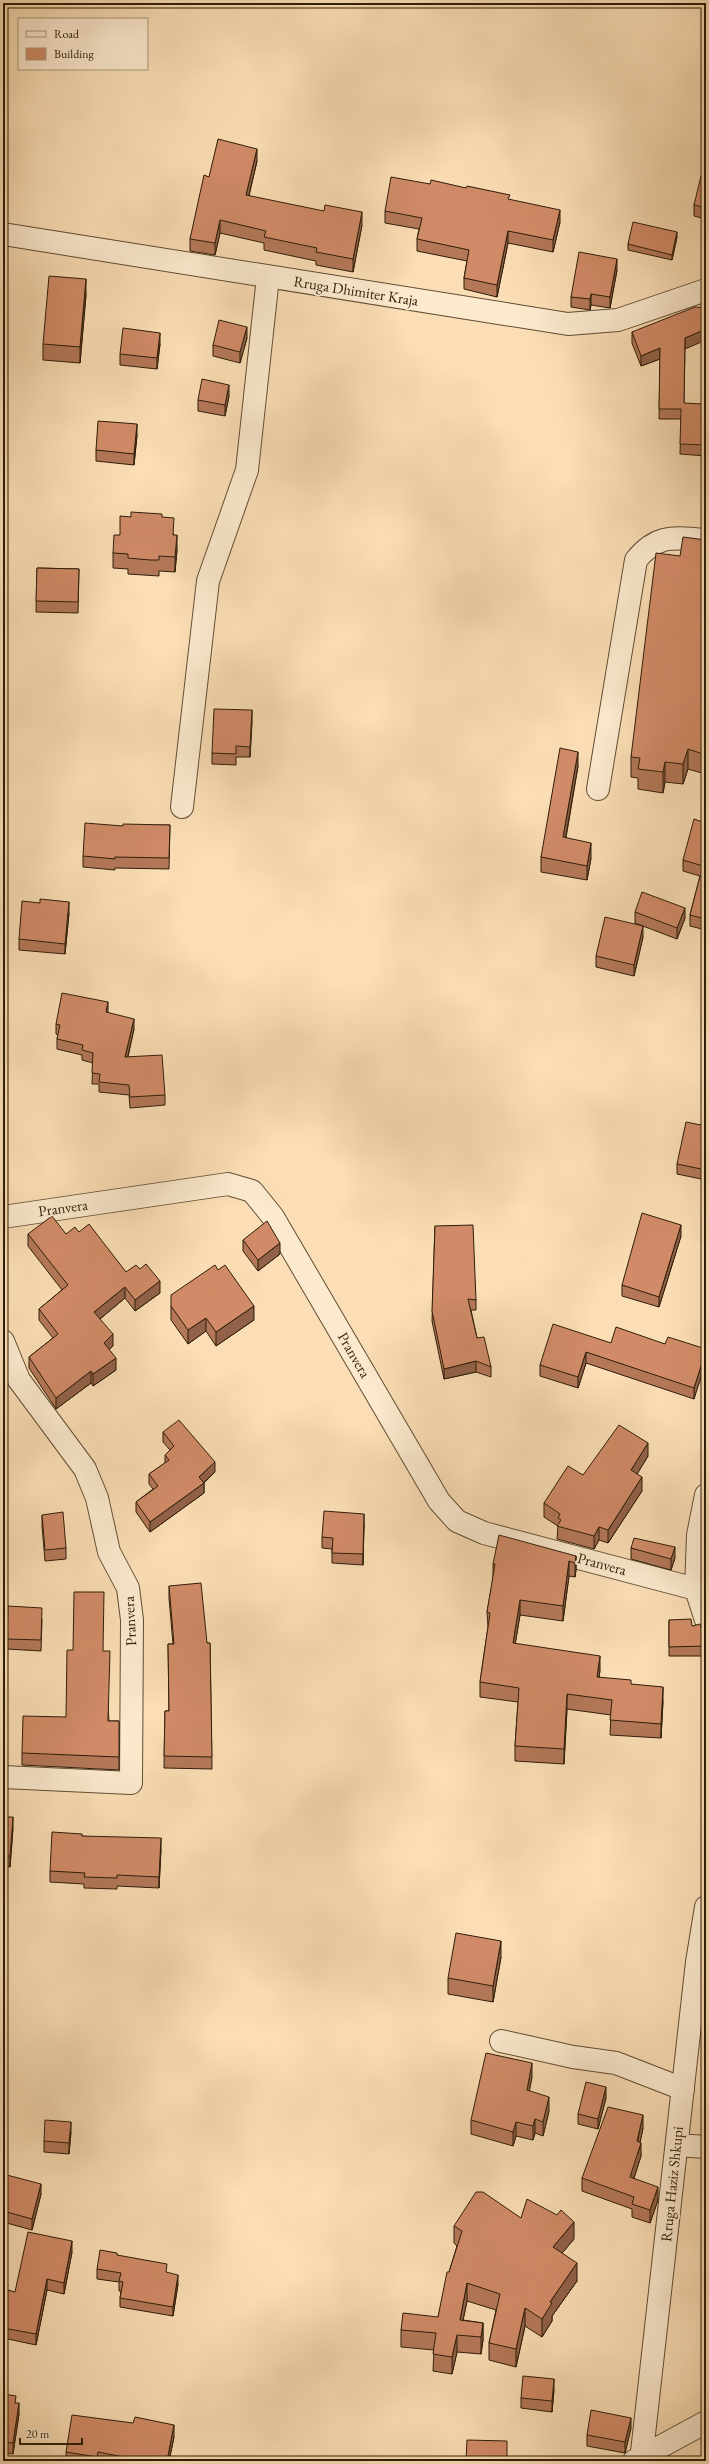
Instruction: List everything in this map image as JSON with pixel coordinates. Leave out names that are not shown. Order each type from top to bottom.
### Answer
[{"type":"street","name":"Rruga Dhimiter Kraja","points":[[3,234],[568,324],[618,320],[706,290]]},
{"type":"street","points":[[182,807],[208,581],[247,470],[268,277]]},
{"type":"street","points":[[598,789],[636,560],[644,550],[667,538],[706,540]]},
{"type":"street","name":"Pranvera","points":[[3,1217],[228,1184],[252,1191],[273,1217],[439,1501],[458,1521],[484,1533],[696,1589]]},
{"type":"street","name":"Pranvera","points":[[3,1341],[23,1386],[52,1421],[85,1468],[98,1498],[109,1552],[128,1588],[132,1620],[131,1783],[3,1777]]},
{"type":"street","points":[[706,1495],[698,1535],[696,1589],[706,1620]]},
{"type":"street","name":"Rruga Haziz Shkupi","points":[[639,2459],[677,2145],[697,1962],[706,1907]]},
{"type":"street","points":[[501,2041],[573,2057],[616,2063],[683,2089]]},
{"type":"street","points":[[677,2145],[706,2147]]},
{"type":"street","points":[[639,2459],[706,2422]]},
{"type":"building","points":[[218,139],[257,149],[246,195],[324,211],[325,205],[362,212],[353,259],[316,252],[317,248],[264,237],[266,231],[220,220],[215,243],[190,239],[204,175],[209,177]]},
{"type":"building","points":[[701,176],[706,177],[706,208],[694,205]]},
{"type":"building","points":[[391,177],[430,184],[431,180],[466,188],[467,186],[510,195],[508,199],[560,210],[553,240],[508,231],[497,285],[464,278],[469,250],[417,239],[422,218],[385,211]]},
{"type":"building","points":[[633,222],[677,232],[672,255],[628,244]]},
{"type":"building","points":[[579,252],[617,259],[610,297],[591,294],[590,299],[571,297]]},
{"type":"building","points":[[49,276],[86,279],[80,347],[43,344]]},
{"type":"building","points":[[695,307],[706,308],[706,329],[685,338],[684,403],[703,404],[702,418],[706,418],[706,445],[680,444],[681,409],[659,409],[660,348],[641,356],[632,332]]},
{"type":"building","points":[[219,320],[247,327],[240,352],[213,345]]},
{"type":"building","points":[[123,328],[160,333],[157,358],[120,354]]},
{"type":"building","points":[[202,379],[229,385],[225,405],[198,400]]},
{"type":"building","points":[[98,421],[137,424],[134,454],[96,450]]},
{"type":"building","points":[[131,512],[162,514],[162,517],[174,518],[173,535],[177,535],[175,557],[159,556],[159,560],[150,560],[128,558],[128,554],[113,553],[114,535],[120,535],[120,516],[131,517]]},
{"type":"building","points":[[683,537],[706,540],[706,755],[688,749],[683,764],[665,762],[663,772],[638,769],[640,758],[631,757],[656,553],[680,556]]},
{"type":"building","points":[[37,568],[79,569],[78,602],[36,601]]},
{"type":"building","points":[[214,709],[252,710],[250,747],[236,746],[236,754],[212,753]]},
{"type":"building","points":[[560,748],[578,752],[563,837],[591,843],[587,866],[541,857]]},
{"type":"building","points":[[694,819],[706,823],[706,867],[683,860]]},
{"type":"building","points":[[85,823],[123,826],[123,824],[170,825],[169,858],[115,857],[115,859],[83,856]]},
{"type":"building","points":[[700,876],[706,877],[706,919],[690,915]]},
{"type":"building","points":[[642,892],[685,908],[677,928],[635,912]]},
{"type":"building","points":[[40,899],[69,902],[65,944],[19,939],[22,901],[40,903]]},
{"type":"building","points":[[605,917],[643,926],[634,965],[596,956]]},
{"type":"building","points":[[62,993],[108,1002],[106,1012],[134,1019],[125,1057],[162,1055],[165,1095],[130,1097],[129,1085],[99,1082],[100,1074],[92,1073],[93,1053],[82,1050],[83,1045],[57,1039],[60,1025],[56,1024]]},
{"type":"building","points":[[686,1122],[706,1126],[706,1170],[677,1164]]},
{"type":"building","points":[[642,1213],[681,1225],[659,1297],[622,1285]]},
{"type":"building","points":[[52,1216],[66,1234],[75,1227],[79,1232],[89,1224],[126,1272],[136,1265],[140,1269],[146,1264],[160,1281],[135,1300],[125,1287],[94,1312],[113,1334],[104,1343],[116,1358],[93,1374],[91,1371],[56,1398],[29,1357],[58,1334],[39,1309],[68,1285],[28,1234]]},
{"type":"building","points":[[267,1221],[280,1243],[258,1260],[243,1240]]},
{"type":"building","points":[[473,1225],[476,1300],[468,1299],[477,1338],[484,1337],[491,1367],[476,1361],[444,1369],[432,1311],[435,1226]]},
{"type":"building","points":[[215,1265],[218,1270],[225,1265],[254,1306],[216,1332],[206,1318],[188,1330],[171,1306],[171,1295]]},
{"type":"building","points":[[553,1324],[611,1343],[616,1327],[665,1344],[668,1337],[706,1349],[706,1351],[694,1388],[586,1352],[578,1377],[540,1365]]},
{"type":"building","points":[[179,1420],[215,1462],[199,1477],[204,1483],[150,1522],[136,1502],[158,1486],[149,1474],[169,1460],[165,1455],[174,1446],[163,1432]]},
{"type":"building","points":[[619,1425],[648,1443],[631,1470],[642,1477],[608,1530],[599,1527],[594,1536],[557,1526],[561,1520],[558,1518],[560,1514],[544,1503],[568,1466],[583,1475]]},
{"type":"building","points":[[324,1511],[364,1514],[363,1554],[332,1553],[333,1538],[322,1537]]},
{"type":"building","points":[[63,1512],[66,1548],[45,1550],[42,1515]]},
{"type":"building","points":[[499,1535],[576,1556],[575,1563],[569,1561],[563,1606],[520,1600],[513,1643],[600,1656],[597,1677],[631,1680],[631,1684],[663,1687],[661,1724],[610,1720],[612,1700],[567,1694],[564,1749],[515,1746],[519,1688],[480,1682],[490,1613],[487,1612],[495,1564],[493,1564]]},
{"type":"building","points":[[634,1538],[675,1547],[671,1559],[631,1548]]},
{"type":"building","points":[[201,1583],[207,1643],[210,1643],[212,1757],[164,1756],[165,1711],[169,1711],[168,1644],[174,1644],[169,1586]]},
{"type":"building","points":[[74,1592],[104,1592],[103,1651],[110,1651],[108,1721],[119,1721],[119,1757],[22,1753],[23,1716],[66,1717],[67,1650],[73,1650]]},
{"type":"building","points":[[8,1606],[42,1608],[41,1640],[7,1639]]},
{"type":"building","points":[[691,1619],[692,1626],[700,1624],[706,1646],[669,1647],[669,1620]]},
{"type":"building","points":[[3,1817],[13,1817],[10,1856],[3,1856]]},
{"type":"building","points":[[52,1832],[82,1834],[82,1836],[161,1838],[159,1877],[117,1875],[117,1878],[84,1877],[85,1873],[50,1871]]},
{"type":"building","points":[[456,1933],[501,1941],[493,1986],[448,1978]]},
{"type":"building","points":[[486,2053],[532,2063],[527,2090],[549,2097],[543,2122],[535,2119],[533,2126],[516,2122],[513,2132],[471,2120]]},
{"type":"building","points":[[586,2082],[606,2087],[598,2119],[578,2114]]},
{"type":"building","points":[[608,2107],[643,2115],[637,2141],[641,2143],[630,2177],[658,2187],[650,2210],[632,2204],[634,2197],[582,2178]]},
{"type":"building","points":[[45,2120],[71,2122],[69,2143],[44,2141]]},
{"type":"building","points":[[3,2174],[41,2184],[32,2219],[3,2211]]},
{"type":"building","points":[[476,2192],[483,2192],[521,2218],[527,2199],[557,2215],[561,2210],[574,2222],[553,2247],[577,2263],[550,2302],[552,2303],[542,2319],[525,2308],[516,2349],[489,2343],[500,2294],[467,2283],[460,2320],[483,2323],[481,2337],[457,2335],[452,2357],[433,2354],[436,2333],[401,2330],[403,2313],[438,2317],[447,2272],[449,2272],[462,2231],[454,2226]]},
{"type":"building","points":[[28,2232],[72,2241],[64,2283],[47,2279],[36,2334],[3,2328],[3,2314],[8,2290],[15,2292]]},
{"type":"building","points":[[100,2250],[117,2253],[117,2255],[167,2264],[166,2272],[178,2275],[173,2307],[120,2298],[123,2282],[119,2281],[121,2273],[97,2269]]},
{"type":"building","points":[[523,2376],[554,2379],[552,2401],[521,2398]]},
{"type":"building","points":[[3,2394],[16,2396],[15,2403],[19,2403],[13,2443],[3,2442]]},
{"type":"building","points":[[591,2410],[631,2418],[625,2442],[587,2435]]},
{"type":"building","points":[[72,2415],[133,2423],[135,2417],[174,2425],[167,2461],[139,2461],[98,2452],[97,2457],[66,2452]]},
{"type":"building","points":[[467,2440],[507,2441],[507,2461],[466,2461]]}]
